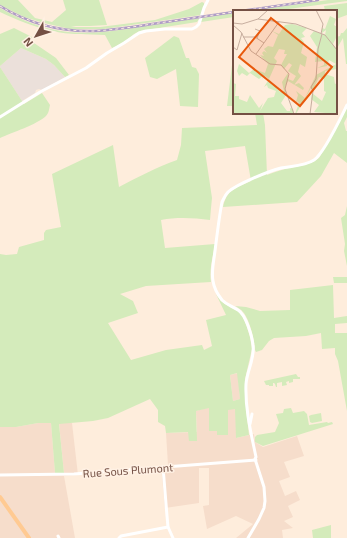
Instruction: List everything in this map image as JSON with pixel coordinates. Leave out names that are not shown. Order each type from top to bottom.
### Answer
[{"type":"main road","points":[[0,497],[28,538]]},
{"type":"street","points":[[0,117],[40,92],[86,68],[139,33],[146,31],[194,28],[199,24],[208,0]]},
{"type":"street","points":[[248,538],[264,508],[265,490],[256,460],[247,405],[246,384],[253,352],[253,343],[242,314],[237,309],[223,301],[212,280],[222,202],[226,194],[238,185],[275,170],[304,164],[314,160],[322,150],[347,106]]},
{"type":"street","points":[[250,426],[252,414]]},
{"type":"street","name":"Rue Sous Plumont","points":[[0,475],[74,474],[256,460]]},
{"type":"street","points":[[163,468],[168,527],[173,538]]},
{"type":"street","points":[[119,538],[121,536],[168,527]]},
{"type":"shaded area","points":[[21,48],[46,59],[65,77],[42,90],[36,90],[35,93],[22,101],[0,67]]},
{"type":"shaded area","points":[[238,373],[240,399],[233,401],[230,375]]},
{"type":"shaded area","points":[[209,407],[210,431],[217,431],[228,409],[236,409],[236,438],[254,434],[255,442],[263,447],[297,436],[304,456],[284,462],[290,477],[279,481],[285,496],[296,491],[300,500],[288,506],[293,517],[284,521],[293,528],[282,530],[283,538],[236,538],[253,524],[236,516],[207,529],[203,506],[209,505],[209,468],[199,468],[199,503],[165,508],[161,466],[168,465],[166,433],[197,432],[196,411]]},
{"type":"shaded area","points":[[38,423],[51,423],[55,473],[64,473],[59,423],[72,423],[78,475],[64,476],[75,538],[0,538],[0,427],[16,427]]},
{"type":"green space","points":[[0,0],[18,0],[35,18],[52,22],[66,10],[63,0],[99,0],[107,25],[71,26],[76,27],[100,27],[155,20],[189,9],[202,2],[204,5],[201,15],[104,29],[70,29],[24,17],[0,5]]},
{"type":"green space","points":[[328,0],[347,0],[281,10],[258,10]]},
{"type":"green space","points":[[347,3],[347,15],[337,19],[337,10],[325,10],[324,6]]},
{"type":"green space","points":[[0,8],[18,18],[51,29],[84,33],[106,32],[200,18],[197,22],[140,31],[123,43],[112,48],[105,35],[65,33],[45,29],[0,12]]},
{"type":"green space","points":[[233,13],[233,17],[201,22],[202,18]]},
{"type":"green space","points":[[14,28],[32,37],[34,43],[56,58],[69,75],[65,77],[46,59],[21,48],[0,66],[0,34]]},
{"type":"green space","points":[[347,28],[347,64],[343,38],[337,48],[337,37]]},
{"type":"green space","points":[[174,36],[179,38],[186,58],[189,58],[192,67],[196,68],[199,74],[198,107],[180,106],[176,69],[157,79],[150,77],[145,58]]},
{"type":"green space","points":[[233,57],[233,106],[227,106]]},
{"type":"green space","points":[[0,67],[24,104],[42,93],[50,105],[48,114],[42,119],[0,138]]},
{"type":"green space","points":[[347,108],[347,117],[344,123],[347,131],[347,163],[334,153],[321,176],[297,202],[223,207],[227,196],[233,190],[251,181],[245,146],[205,151],[212,198],[210,220],[173,218],[161,220],[165,248],[215,244],[211,268],[211,282],[146,286],[120,294],[133,301],[138,313],[108,323],[131,360],[166,350],[202,345],[204,350],[212,346],[206,320],[226,315],[216,294],[221,301],[241,313],[250,337],[252,349],[245,379],[249,435],[236,438],[235,409],[228,410],[228,435],[217,435],[217,431],[209,431],[209,408],[196,411],[197,441],[189,441],[188,432],[166,433],[165,426],[158,422],[158,410],[150,399],[108,418],[59,424],[64,473],[55,473],[51,423],[38,423],[16,427],[0,427],[0,254],[17,254],[19,247],[44,240],[44,233],[46,230],[61,227],[52,174],[113,145],[119,187],[177,160],[181,145],[182,128],[257,125],[255,114],[263,114],[267,175],[308,164],[319,158]],"holes":[[[237,373],[240,399],[233,401],[230,375]]]},
{"type":"green space","points":[[347,206],[347,266],[341,218],[345,215]]},
{"type":"green space","points":[[333,277],[347,277],[347,283],[334,283]]},
{"type":"green space","points":[[333,285],[334,318],[347,316],[347,323],[335,324],[335,333],[347,333],[347,411],[335,348],[322,349],[321,333],[306,336],[274,338],[269,341],[262,350],[256,352],[253,336],[247,319],[242,311],[235,306],[260,311],[290,310],[290,290]]},
{"type":"green space","points":[[296,374],[300,377],[300,379],[293,379],[293,382],[289,383],[289,381],[286,382],[287,385],[282,386],[282,382],[277,383],[277,387],[274,383],[273,386],[269,386],[266,385],[264,381]]},
{"type":"green space","points":[[291,408],[293,413],[304,411],[307,414],[309,425],[327,422],[332,422],[333,424],[263,446],[255,442],[255,437],[257,435],[275,432],[279,423],[276,414],[283,413],[284,409]]},
{"type":"green space","points":[[321,413],[322,421],[310,422],[309,416]]},
{"type":"green space","points":[[331,525],[331,538],[313,538],[312,530]]},
{"type":"railway","points":[[248,10],[318,0]]},
{"type":"railway","points":[[0,6],[33,22],[57,28],[82,31],[123,28],[233,12]]}]
